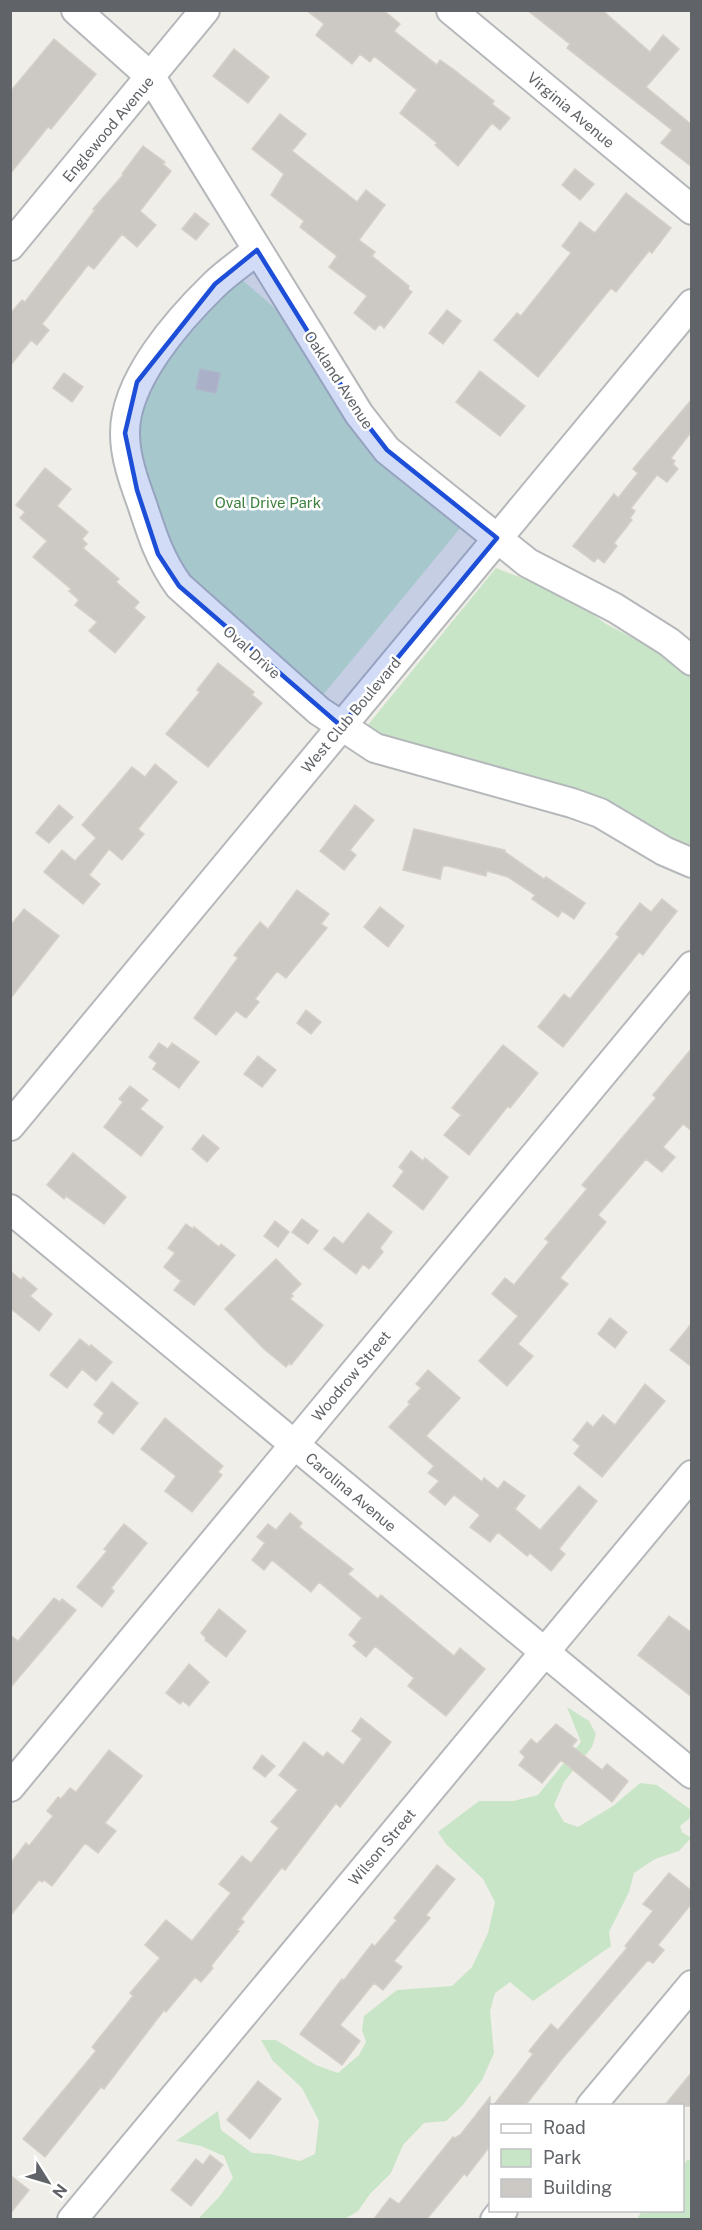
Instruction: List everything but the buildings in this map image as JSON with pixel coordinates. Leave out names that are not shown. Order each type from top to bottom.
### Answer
[{"type":"street","name":"Oakland Avenue","points":[[76,10],[151,77],[359,414],[387,450],[528,562],[615,608],[669,642],[692,661]]},
{"type":"street","name":"Englewood Avenue","points":[[10,246],[205,10]]},
{"type":"street","name":"Virginia Avenue","points":[[451,10],[692,210]]},
{"type":"street","name":"Oval Drive","points":[[257,250],[215,284],[166,339],[137,382],[127,413],[125,433],[127,452],[136,490],[158,554],[180,586],[312,705],[375,748],[572,803],[600,813],[654,845],[692,863]]},
{"type":"street","name":"West Club Boulevard","points":[[10,1126],[692,304]]},
{"type":"street","name":"Woodrow Street","points":[[10,1787],[692,966]]},
{"type":"street","name":"Carolina Avenue","points":[[10,1209],[692,1774]]},
{"type":"street","name":"Wilson Street","points":[[72,2220],[692,1475]]},
{"type":"street","points":[[593,2104],[692,1985]]},
{"type":"highlighted area","points":[[257,250],[359,414],[387,450],[497,538],[341,726],[179,586],[158,554],[137,490],[125,433],[137,382],[215,284]]},
{"type":"green space","name":"Oval Drive Park","points":[[241,279],[283,315],[374,459],[461,527],[323,695],[175,575],[137,460],[138,417],[158,370]]},
{"type":"green space","points":[[496,568],[570,597],[606,624],[651,647],[691,678],[691,853],[603,805],[521,773],[481,767],[397,742],[367,726]]},
{"type":"green space","points":[[567,1707],[589,1721],[596,1734],[592,1747],[564,1782],[554,1805],[564,1822],[578,1827],[613,1806],[640,1783],[657,1785],[691,1810],[689,1819],[680,1826],[682,1832],[691,1838],[679,1851],[655,1859],[634,1873],[629,1892],[609,1932],[611,1946],[533,2001],[510,1982],[495,1993],[490,2011],[494,2053],[482,2080],[462,2106],[446,2121],[424,2123],[403,2145],[391,2173],[370,2194],[358,2211],[345,2219],[198,2219],[233,2178],[224,2156],[201,2146],[176,2141],[218,2111],[221,2130],[252,2153],[270,2154],[300,2161],[315,2154],[319,2121],[302,2088],[273,2061],[261,2040],[276,2040],[316,2065],[338,2073],[359,2055],[366,2042],[362,2030],[364,2016],[397,1990],[452,1986],[472,1967],[488,1933],[495,1902],[483,1879],[446,1844],[438,1832],[479,1801],[513,1801],[538,1795],[581,1742]]},
{"type":"green space","points":[[687,2160],[691,2160],[691,2219],[637,2219],[641,2212],[684,2212],[684,2164]]}]
